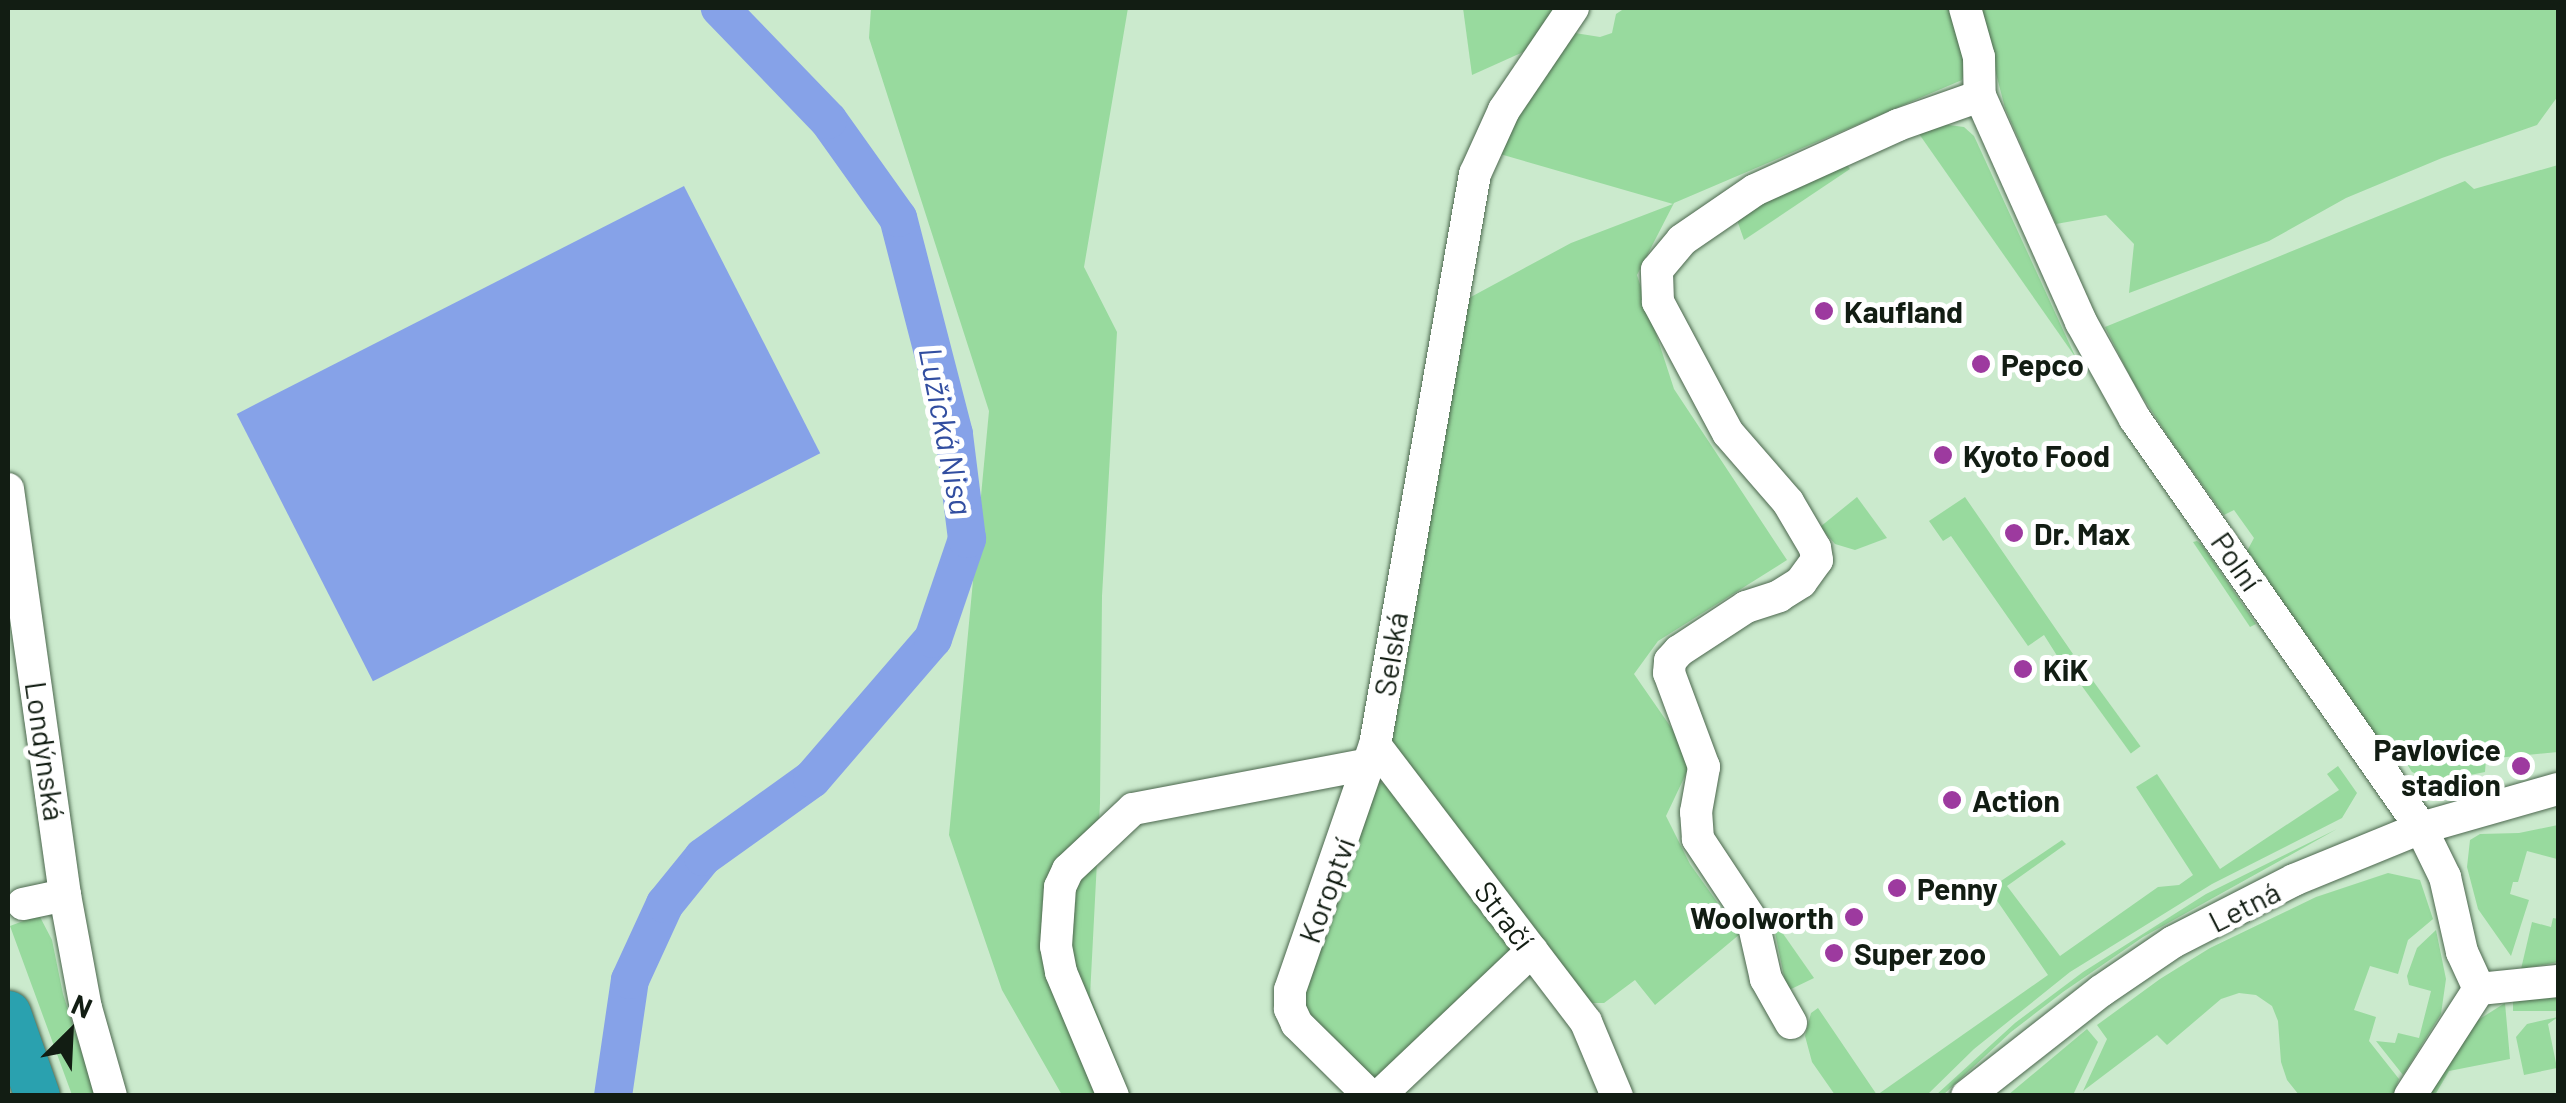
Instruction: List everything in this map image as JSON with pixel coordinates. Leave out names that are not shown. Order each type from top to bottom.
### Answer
[{"type":"highway","points":[[8,1013],[38,1096]]},
{"type":"street","name":"Selská","points":[[1373,755],[1475,174],[1504,110],[1573,8]]},
{"type":"street","name":"Polní","points":[[1965,8],[1979,57],[1980,96],[2081,322],[2135,419],[2421,828],[2445,877],[2462,952],[2479,989]]},
{"type":"street","points":[[1792,1023],[1766,979],[1753,922],[1698,839],[1696,812],[1704,767],[1669,673],[1670,661],[1746,607],[1779,596],[1800,582],[1817,560],[1816,548],[1788,502],[1728,433],[1658,302],[1657,270],[1682,240],[1755,190],[1898,125],[1980,96]]},
{"type":"street","name":"Londýnská","points":[[8,489],[65,894],[86,1008],[111,1096]]},
{"type":"street","name":"Stračí","points":[[1373,755],[1586,1022],[1617,1096]]},
{"type":"street","name":"Koroptví","points":[[1370,1096],[1292,1016],[1290,990],[1373,755]]},
{"type":"street","points":[[1114,1096],[1061,972],[1056,946],[1060,887],[1075,860],[1133,810],[1373,755]]},
{"type":"street","name":"Letná","points":[[1967,1096],[2101,991],[2174,942],[2294,880],[2421,828],[2558,789]]},
{"type":"street","points":[[23,904],[65,894]]},
{"type":"street","points":[[1380,1096],[1532,951]]},
{"type":"street","points":[[2410,1096],[2479,989],[2558,981]]},
{"type":"green space","points":[[871,8],[1128,8],[1084,267],[1117,332],[1102,596],[1100,803],[1090,996],[1130,1095],[1062,1095],[1002,990],[949,835],[989,411],[869,38]]},
{"type":"green space","points":[[1463,8],[1560,8],[1541,44],[1472,75]]},
{"type":"green space","points":[[1625,8],[1953,8],[1966,69],[1962,80],[1674,203],[1637,275],[1674,389],[1787,560],[1658,641],[1634,674],[1693,759],[1666,816],[1690,864],[1740,934],[1655,1005],[1635,980],[1604,1003],[1591,1003],[1392,744],[1456,305],[1571,243],[1673,204],[1493,152],[1575,33],[1600,37],[1612,33],[1616,14]]},
{"type":"green space","points":[[1979,8],[2558,8],[2558,96],[2537,125],[2442,158],[2346,198],[2269,241],[2129,293],[2134,244],[2106,215],[2056,224],[2005,108]]},
{"type":"green space","points":[[1941,124],[1964,127],[1974,136],[2076,358],[1917,131]]},
{"type":"green space","points":[[1845,162],[1850,169],[1744,240],[1736,217]]},
{"type":"green space","points":[[2558,165],[2558,752],[2486,759],[2485,772],[2435,782],[2412,772],[2402,756],[2394,761],[2247,551],[2254,538],[2234,510],[2224,515],[2171,441],[2133,382],[2105,327],[2465,181],[2474,189]]},
{"type":"green space","points":[[1857,497],[1887,538],[1855,550],[1835,544],[1820,527]]},
{"type":"green space","points":[[1965,497],[2073,654],[2061,662],[2044,635],[2028,646],[1951,536],[1943,541],[1929,521]]},
{"type":"green space","points":[[2197,541],[2256,624],[2250,627],[2193,542]]},
{"type":"green space","points":[[2080,663],[2141,746],[2131,753],[2070,670]]},
{"type":"green space","points":[[2338,766],[2357,793],[2342,818],[2212,884],[2070,972],[1974,1049],[1927,1095],[1877,1095],[2048,975],[1989,889],[2062,840],[2066,844],[2007,886],[2060,956],[2158,887],[2179,885],[2193,875],[2136,787],[2157,774],[2220,869],[2339,790],[2327,774]]},
{"type":"green space","points":[[1371,779],[1401,790],[1511,945],[1510,956],[1388,1078],[1369,1082],[1300,1015],[1307,965]]},
{"type":"green space","points":[[2558,825],[2557,859],[2527,851],[2518,882],[2513,882],[2510,894],[2529,900],[2511,956],[2478,909],[2467,867],[2470,840],[2480,834],[2519,833]]},
{"type":"green space","points":[[2337,829],[2143,937],[2063,992],[2011,1032],[1943,1095],[1936,1095],[2015,1023],[2083,972],[2206,894]]},
{"type":"green space","points":[[2388,873],[2420,880],[2433,919],[2408,940],[2398,974],[2370,966],[2354,1010],[2376,1017],[2369,1041],[2399,1079],[2393,1095],[2299,1095],[2287,1080],[2281,1062],[2278,1021],[2272,1006],[2256,995],[2239,993],[2221,999],[2167,1045],[2157,1035],[2083,1091],[2107,1039],[2097,1025],[2160,979],[2210,948],[2316,897]]},
{"type":"green space","points":[[39,915],[52,940],[63,994],[95,1095],[72,1095],[10,926]]},
{"type":"green space","points":[[1772,918],[1814,978],[1787,991]]},
{"type":"green space","points":[[2553,918],[2558,919],[2558,962],[2521,969],[2532,922],[2551,927]]},
{"type":"green space","points":[[2436,930],[2446,979],[2441,1014],[2403,1075],[2376,1041],[2395,1043],[2398,1033],[2419,1038],[2431,991],[2409,985],[2407,976],[2417,948]]},
{"type":"green space","points":[[2513,990],[2558,990],[2558,1011],[2513,1011]]},
{"type":"green space","points":[[2505,1003],[2510,1059],[2449,1071],[2435,1095],[2422,1096],[2467,1027]]},
{"type":"green space","points":[[1818,1008],[1877,1095],[1835,1095],[1812,1062],[1805,1036],[1811,1013]]},
{"type":"green space","points":[[2558,1017],[2548,1024],[2557,1068],[2524,1075],[2516,1037],[2527,1024]]},
{"type":"green space","points":[[2087,1029],[2098,1042],[2073,1095],[2008,1095]]},
{"type":"water","points":[[684,186],[820,453],[373,681],[237,414]]},
{"type":"waterway","name":"Lužická Nisa","points":[[613,1096],[630,980],[665,904],[703,857],[812,779],[933,639],[967,539],[954,434],[898,218],[828,120],[720,8]]},
{"type":"place","name":"Kaufland","points":[[1824,311]]},
{"type":"place","name":"Pepco","points":[[1981,364]]},
{"type":"place","name":"Kyoto Food","points":[[1943,455]]},
{"type":"place","name":"Dr. Max","points":[[2014,533]]},
{"type":"place","name":"KiK","points":[[2023,669]]},
{"type":"place","name":"Pavlovice stadion","points":[[2521,766]]},
{"type":"place","name":"Action","points":[[1952,800]]},
{"type":"place","name":"Penny","points":[[1897,888]]},
{"type":"place","name":"Woolworth","points":[[1854,917]]},
{"type":"place","name":"Super zoo","points":[[1834,953]]}]
